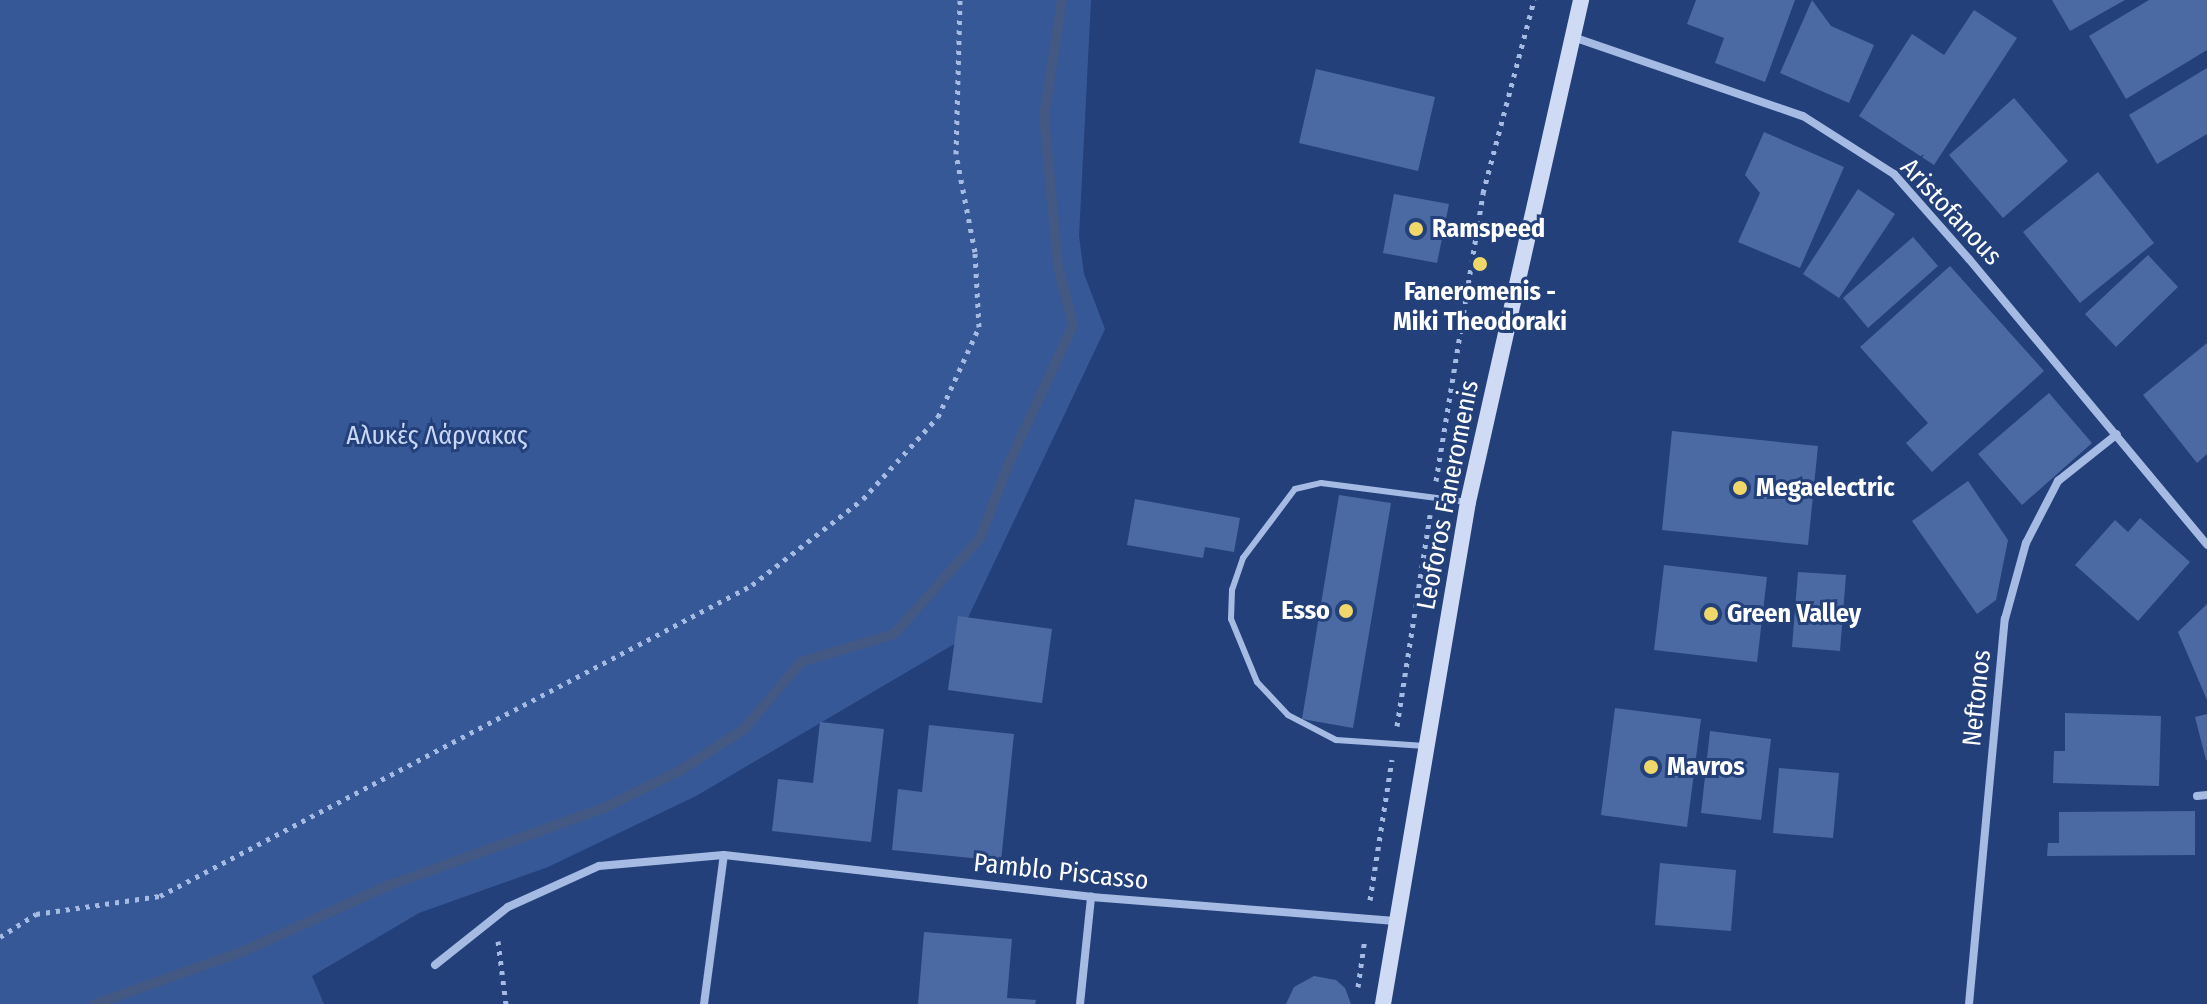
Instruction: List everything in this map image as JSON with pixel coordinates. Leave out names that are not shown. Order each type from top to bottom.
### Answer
[{"type":"main road","name":"Leoforos Faneromenis","points":[[1383,1004],[1468,502],[1581,0]]},
{"type":"street","name":"Aristofanous","points":[[1573,37],[1803,116],[1894,174],[2117,434],[2207,545]]},
{"type":"street","name":"Neftonos","points":[[1969,1004],[2005,619],[2026,543],[2058,481],[2117,434]]},
{"type":"street","points":[[2197,796],[2207,795]]},
{"type":"street","name":"Pamblo Piscasso","points":[[435,965],[508,907],[599,866],[724,855],[1091,897],[1395,921]]},
{"type":"street","points":[[704,1004],[724,855]]},
{"type":"street","points":[[1080,1004],[1091,897]]},
{"type":"lane","points":[[1425,746],[1336,740],[1288,715],[1257,682],[1231,619],[1232,590],[1243,558],[1295,489],[1321,483],[1468,502]]},
{"type":"path","points":[[0,937],[36,914],[160,896],[752,585],[863,499],[938,417],[979,327],[975,252],[956,154],[960,0]]},
{"type":"path","points":[[495,917],[506,1004]]},
{"type":"green space","name":"Αλυκές Λάρνακας","points":[[0,0],[1091,0],[1079,236],[1084,274],[1105,329],[956,643],[696,796],[548,867],[419,913],[312,976],[324,1004],[0,1004]]},
{"type":"building","points":[[1696,0],[1795,0],[1765,82],[1715,63],[1724,38],[1687,24]]},
{"type":"building","points":[[1812,0],[1831,26],[1874,45],[1849,103],[1780,73]]},
{"type":"building","points":[[2052,0],[2125,0],[2070,31]]},
{"type":"building","points":[[2149,0],[2207,0],[2207,50],[2126,99],[2089,36]]},
{"type":"building","points":[[1974,10],[2017,38],[1934,165],[1859,116],[1912,34],[1944,55]]},
{"type":"building","points":[[2207,68],[2207,134],[2157,164],[2129,115]]},
{"type":"building","points":[[1316,69],[1435,97],[1418,171],[1299,143]]},
{"type":"building","points":[[2014,98],[2068,161],[2003,218],[1949,155]]},
{"type":"building","points":[[1764,132],[1844,167],[1800,268],[1738,242],[1760,193],[1745,175]]},
{"type":"building","points":[[2098,172],[2154,243],[2080,303],[2023,232]]},
{"type":"building","points":[[1858,189],[1895,214],[1839,298],[1803,274]]},
{"type":"building","name":"Ramspeed","points":[[1394,194],[1449,204],[1437,263],[1383,253]]},
{"type":"building","points":[[1913,237],[1938,266],[1868,328],[1843,298]]},
{"type":"building","points":[[2148,255],[2178,287],[2116,347],[2085,314]]},
{"type":"building","points":[[1950,266],[2044,371],[1932,472],[1906,443],[1928,423],[1860,347]]},
{"type":"building","points":[[2207,343],[2207,454],[2197,463],[2143,395]]},
{"type":"building","points":[[2049,393],[2092,443],[2022,505],[1978,454]]},
{"type":"building","name":"Megaelectric","points":[[1672,431],[1818,446],[1808,545],[1662,530]]},
{"type":"building","points":[[1968,481],[2008,540],[1996,600],[1977,614],[1912,521]]},
{"type":"building","name":"Esso","points":[[1339,495],[1391,503],[1353,728],[1302,719]]},
{"type":"building","points":[[1135,499],[1240,518],[1234,552],[1205,547],[1203,558],[1127,545]]},
{"type":"building","points":[[2140,518],[2190,562],[2138,621],[2075,565],[2115,520],[2128,532]]},
{"type":"building","name":"Green Valley","points":[[1664,565],[1767,577],[1757,662],[1654,650]]},
{"type":"building","points":[[1798,572],[1846,575],[1840,651],[1792,647]]},
{"type":"building","points":[[2207,604],[2207,700],[2178,632]]},
{"type":"building","points":[[958,616],[1052,629],[1042,703],[948,690]]},
{"type":"building","name":"Mavros","points":[[1615,708],[1701,719],[1687,827],[1601,815]]},
{"type":"building","points":[[2065,713],[2161,716],[2159,786],[2053,783],[2054,751],[2065,751]]},
{"type":"building","points":[[2207,714],[2207,760],[2206,760],[2195,717]]},
{"type":"building","points":[[820,722],[884,729],[871,842],[772,831],[778,779],[813,783]]},
{"type":"building","points":[[929,725],[1014,734],[1001,861],[892,850],[898,789],[922,792]]},
{"type":"building","points":[[1710,731],[1771,739],[1761,820],[1701,813]]},
{"type":"building","points":[[1779,768],[1839,773],[1833,838],[1773,833]]},
{"type":"building","points":[[2195,811],[2195,855],[2047,856],[2048,843],[2059,843],[2059,812]]},
{"type":"building","points":[[1660,863],[1736,870],[1731,931],[1655,925]]},
{"type":"building","points":[[924,932],[1012,939],[1007,998],[1036,1000],[1035,1004],[918,1004]]},
{"type":"building","points":[[1314,976],[1336,980],[1345,988],[1351,1004],[1286,1004],[1294,987]]},
{"type":"waterway","points":[[95,1004],[244,951],[387,886],[604,808],[681,770],[744,729],[801,662],[894,634],[980,538],[1009,463],[1073,325],[1058,267],[1044,117],[1062,0]]},
{"type":"place","name":"Ramspeed","points":[[1416,229]]},
{"type":"place","name":"Faneromenis - Miki Theodoraki","points":[[1480,264]]},
{"type":"place","name":"Megaelectric","points":[[1740,488]]},
{"type":"place","name":"Esso","points":[[1346,611]]},
{"type":"place","name":"Green Valley","points":[[1711,614]]},
{"type":"place","name":"Mavros","points":[[1651,767]]}]
